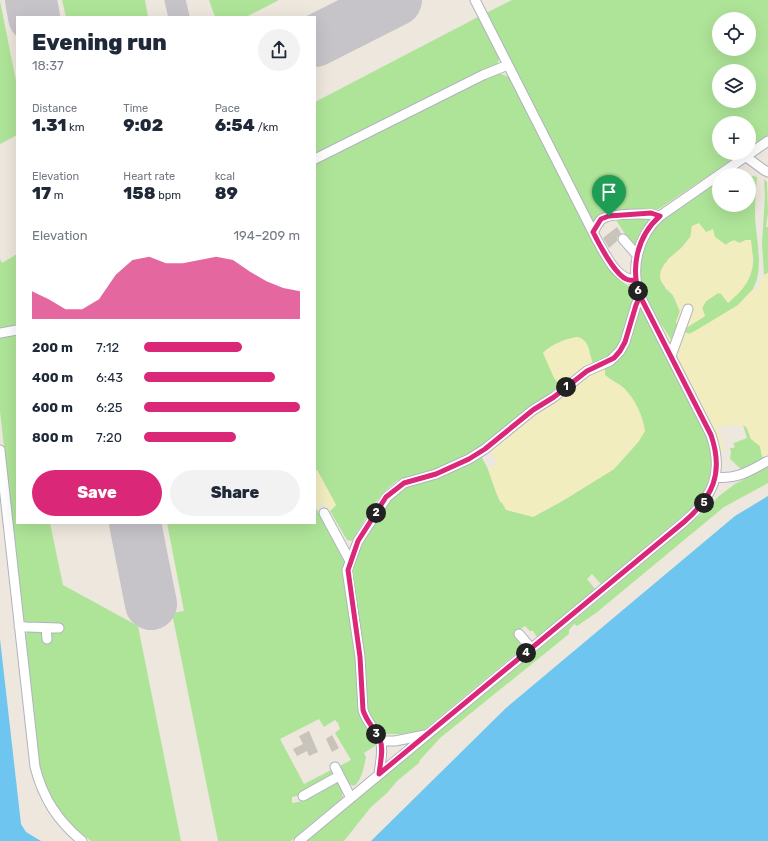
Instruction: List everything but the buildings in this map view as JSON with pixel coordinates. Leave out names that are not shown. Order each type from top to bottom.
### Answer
[{"type":"lane","points":[[475,0],[605,254],[619,274],[627,280],[636,280]]},
{"type":"lane","points":[[316,158],[483,75],[508,65]]},
{"type":"lane","points":[[756,149],[768,141]]},
{"type":"lane","points":[[298,841],[697,511],[709,496],[715,477],[717,462],[711,435],[640,296],[636,280],[636,262],[637,255],[648,229],[660,216],[739,160]]},
{"type":"lane","points":[[751,160],[768,172]]},
{"type":"lane","points":[[593,232],[601,219],[609,216],[651,213],[660,216]]},
{"type":"lane","points":[[623,239],[637,255]]},
{"type":"lane","points":[[379,774],[382,750],[381,741],[363,710],[360,657],[348,570],[358,541],[386,497],[398,487],[404,483],[436,474],[469,459],[485,449],[533,410],[554,397],[587,371],[614,358],[625,342],[640,296]]},
{"type":"lane","points":[[671,356],[688,309]]},
{"type":"lane","points":[[0,333],[16,330]]},
{"type":"lane","points":[[0,450],[32,754],[38,781],[43,792],[54,811],[68,828],[82,841]]},
{"type":"lane","points":[[715,477],[733,478],[745,474],[768,462]]},
{"type":"lane","points":[[324,513],[350,561]]},
{"type":"lane","points":[[19,626],[59,628]]},
{"type":"lane","points":[[46,628],[47,639]]},
{"type":"lane","points":[[519,634],[531,648]]},
{"type":"lane","points":[[381,741],[395,741],[426,735]]},
{"type":"lane","points":[[335,768],[351,798]]},
{"type":"lane","points":[[303,796],[339,776]]},
{"type":"green space","points":[[62,0],[145,0],[148,16],[66,16]]},
{"type":"green space","points":[[209,0],[279,0],[248,16],[215,16]]},
{"type":"green space","points":[[512,0],[768,0],[768,136],[756,144],[756,116],[712,116],[712,160],[732,160],[720,168],[712,168],[712,173],[659,209],[636,212],[593,225],[484,14]]},
{"type":"green space","points":[[0,1],[16,81],[16,136],[0,144]]},
{"type":"green space","points":[[480,16],[500,56],[497,65],[316,156],[316,101]]},
{"type":"green space","points":[[494,73],[512,78],[608,263],[621,281],[633,289],[635,296],[618,348],[609,357],[593,364],[590,355],[577,337],[557,344],[554,378],[560,385],[484,446],[457,462],[436,471],[398,480],[389,487],[374,504],[351,541],[347,540],[330,511],[336,505],[316,470],[316,161]]},
{"type":"green space","points":[[764,179],[767,182],[768,213],[766,227],[768,227],[768,273],[764,275],[762,243],[765,196]]},
{"type":"green space","points":[[712,184],[712,212],[755,212],[759,254],[758,274],[751,292],[746,298],[718,319],[689,334],[685,332],[686,328],[705,316],[702,308],[706,301],[718,293],[738,294],[744,286],[753,267],[753,256],[746,240],[739,243],[734,240],[726,245],[706,232],[690,237],[679,251],[668,259],[665,288],[673,295],[680,312],[676,322],[678,326],[671,340],[655,315],[641,285],[639,277],[640,263],[648,236],[656,225],[668,214]]},
{"type":"green space","points":[[652,217],[641,233],[635,247],[625,236],[616,220],[616,218]]},
{"type":"green space","points":[[16,255],[16,327],[0,330],[0,259],[2,263]]},
{"type":"green space","points":[[639,305],[702,424],[710,444],[712,457],[711,471],[705,490],[693,507],[601,584],[592,574],[587,579],[595,589],[537,637],[533,631],[530,631],[525,626],[514,633],[524,647],[424,730],[401,734],[382,734],[366,708],[365,667],[350,573],[367,534],[389,501],[409,485],[440,477],[481,456],[488,469],[500,502],[533,517],[614,469],[639,441],[605,375],[605,368],[613,363]]},
{"type":"green space","points":[[16,332],[16,524],[50,524],[63,585],[138,626],[181,841],[91,841],[71,825],[55,805],[45,785],[38,760],[25,636],[28,631],[49,630],[27,624],[23,620],[0,411],[0,335]]},
{"type":"green space","points":[[743,425],[747,428],[751,439],[760,446],[762,456],[765,458],[742,470],[730,459],[730,448],[735,447],[733,443],[747,438]]},
{"type":"green space","points":[[768,467],[768,483],[724,507],[596,613],[577,626],[574,624],[569,630],[569,634],[440,738],[419,763],[397,781],[387,793],[371,807],[344,841],[306,841],[611,590],[700,515],[719,496],[735,484]]},
{"type":"green space","points":[[316,508],[324,520],[344,559],[362,715],[377,743],[364,753],[366,757],[362,773],[354,786],[346,783],[338,767],[351,760],[335,733],[340,729],[335,720],[324,727],[319,719],[280,739],[304,784],[333,769],[335,775],[301,795],[292,797],[292,803],[303,801],[311,797],[310,794],[337,781],[343,793],[343,797],[340,800],[291,841],[218,841],[172,613],[184,611],[167,524],[316,524]]},
{"type":"sand","points":[[699,223],[706,232],[713,229],[715,237],[726,245],[732,241],[740,243],[746,240],[751,240],[752,268],[747,282],[736,296],[728,303],[721,294],[718,293],[706,301],[702,308],[705,316],[686,328],[685,332],[689,334],[695,331],[738,305],[751,291],[757,289],[764,275],[768,273],[768,457],[765,458],[762,456],[760,446],[751,439],[747,428],[744,425],[718,427],[725,450],[722,453],[717,439],[655,315],[671,340],[678,326],[676,322],[680,311],[677,302],[662,282],[660,277],[661,271],[667,261],[690,238],[692,226]]},
{"type":"sand","points":[[577,337],[581,338],[587,344],[593,364],[560,385],[554,378],[543,353],[559,342]]},
{"type":"sand","points":[[605,368],[605,375],[624,388],[632,397],[638,408],[645,431],[639,441],[614,469],[533,517],[506,510],[496,492],[488,469],[498,463],[490,450],[590,374]]},
{"type":"sand","points":[[316,470],[336,505],[330,511],[324,503],[316,508]]},
{"type":"water","points":[[768,496],[768,841],[371,841],[506,708],[735,516]]},
{"type":"water","points":[[0,639],[21,824],[26,832],[41,841],[0,841]]},
{"type":"taxiway","points":[[175,0],[179,16]]},
{"type":"taxiway","points":[[337,30],[341,26],[391,0]]},
{"type":"taxiway","points":[[316,39],[329,34]]},
{"type":"runway","points":[[31,0],[34,16]]},
{"type":"runway","points":[[316,40],[396,0]]},
{"type":"runway","points":[[135,524],[151,604]]},
{"type":"route","points":[[609,216],[601,219],[593,232],[605,254],[619,274],[627,280],[636,280],[640,296],[625,342],[620,351],[610,361],[594,367],[577,378],[554,397],[533,410],[485,449],[469,459],[452,468],[404,483],[398,487],[386,497],[358,541],[348,570],[360,657],[363,710],[364,715],[381,741],[382,750],[379,774],[684,522],[697,511],[709,496],[715,477],[717,462],[714,443],[711,435],[640,296],[637,288],[636,280],[635,271],[638,251],[648,229],[660,216],[651,213],[642,215],[609,216]]}]
